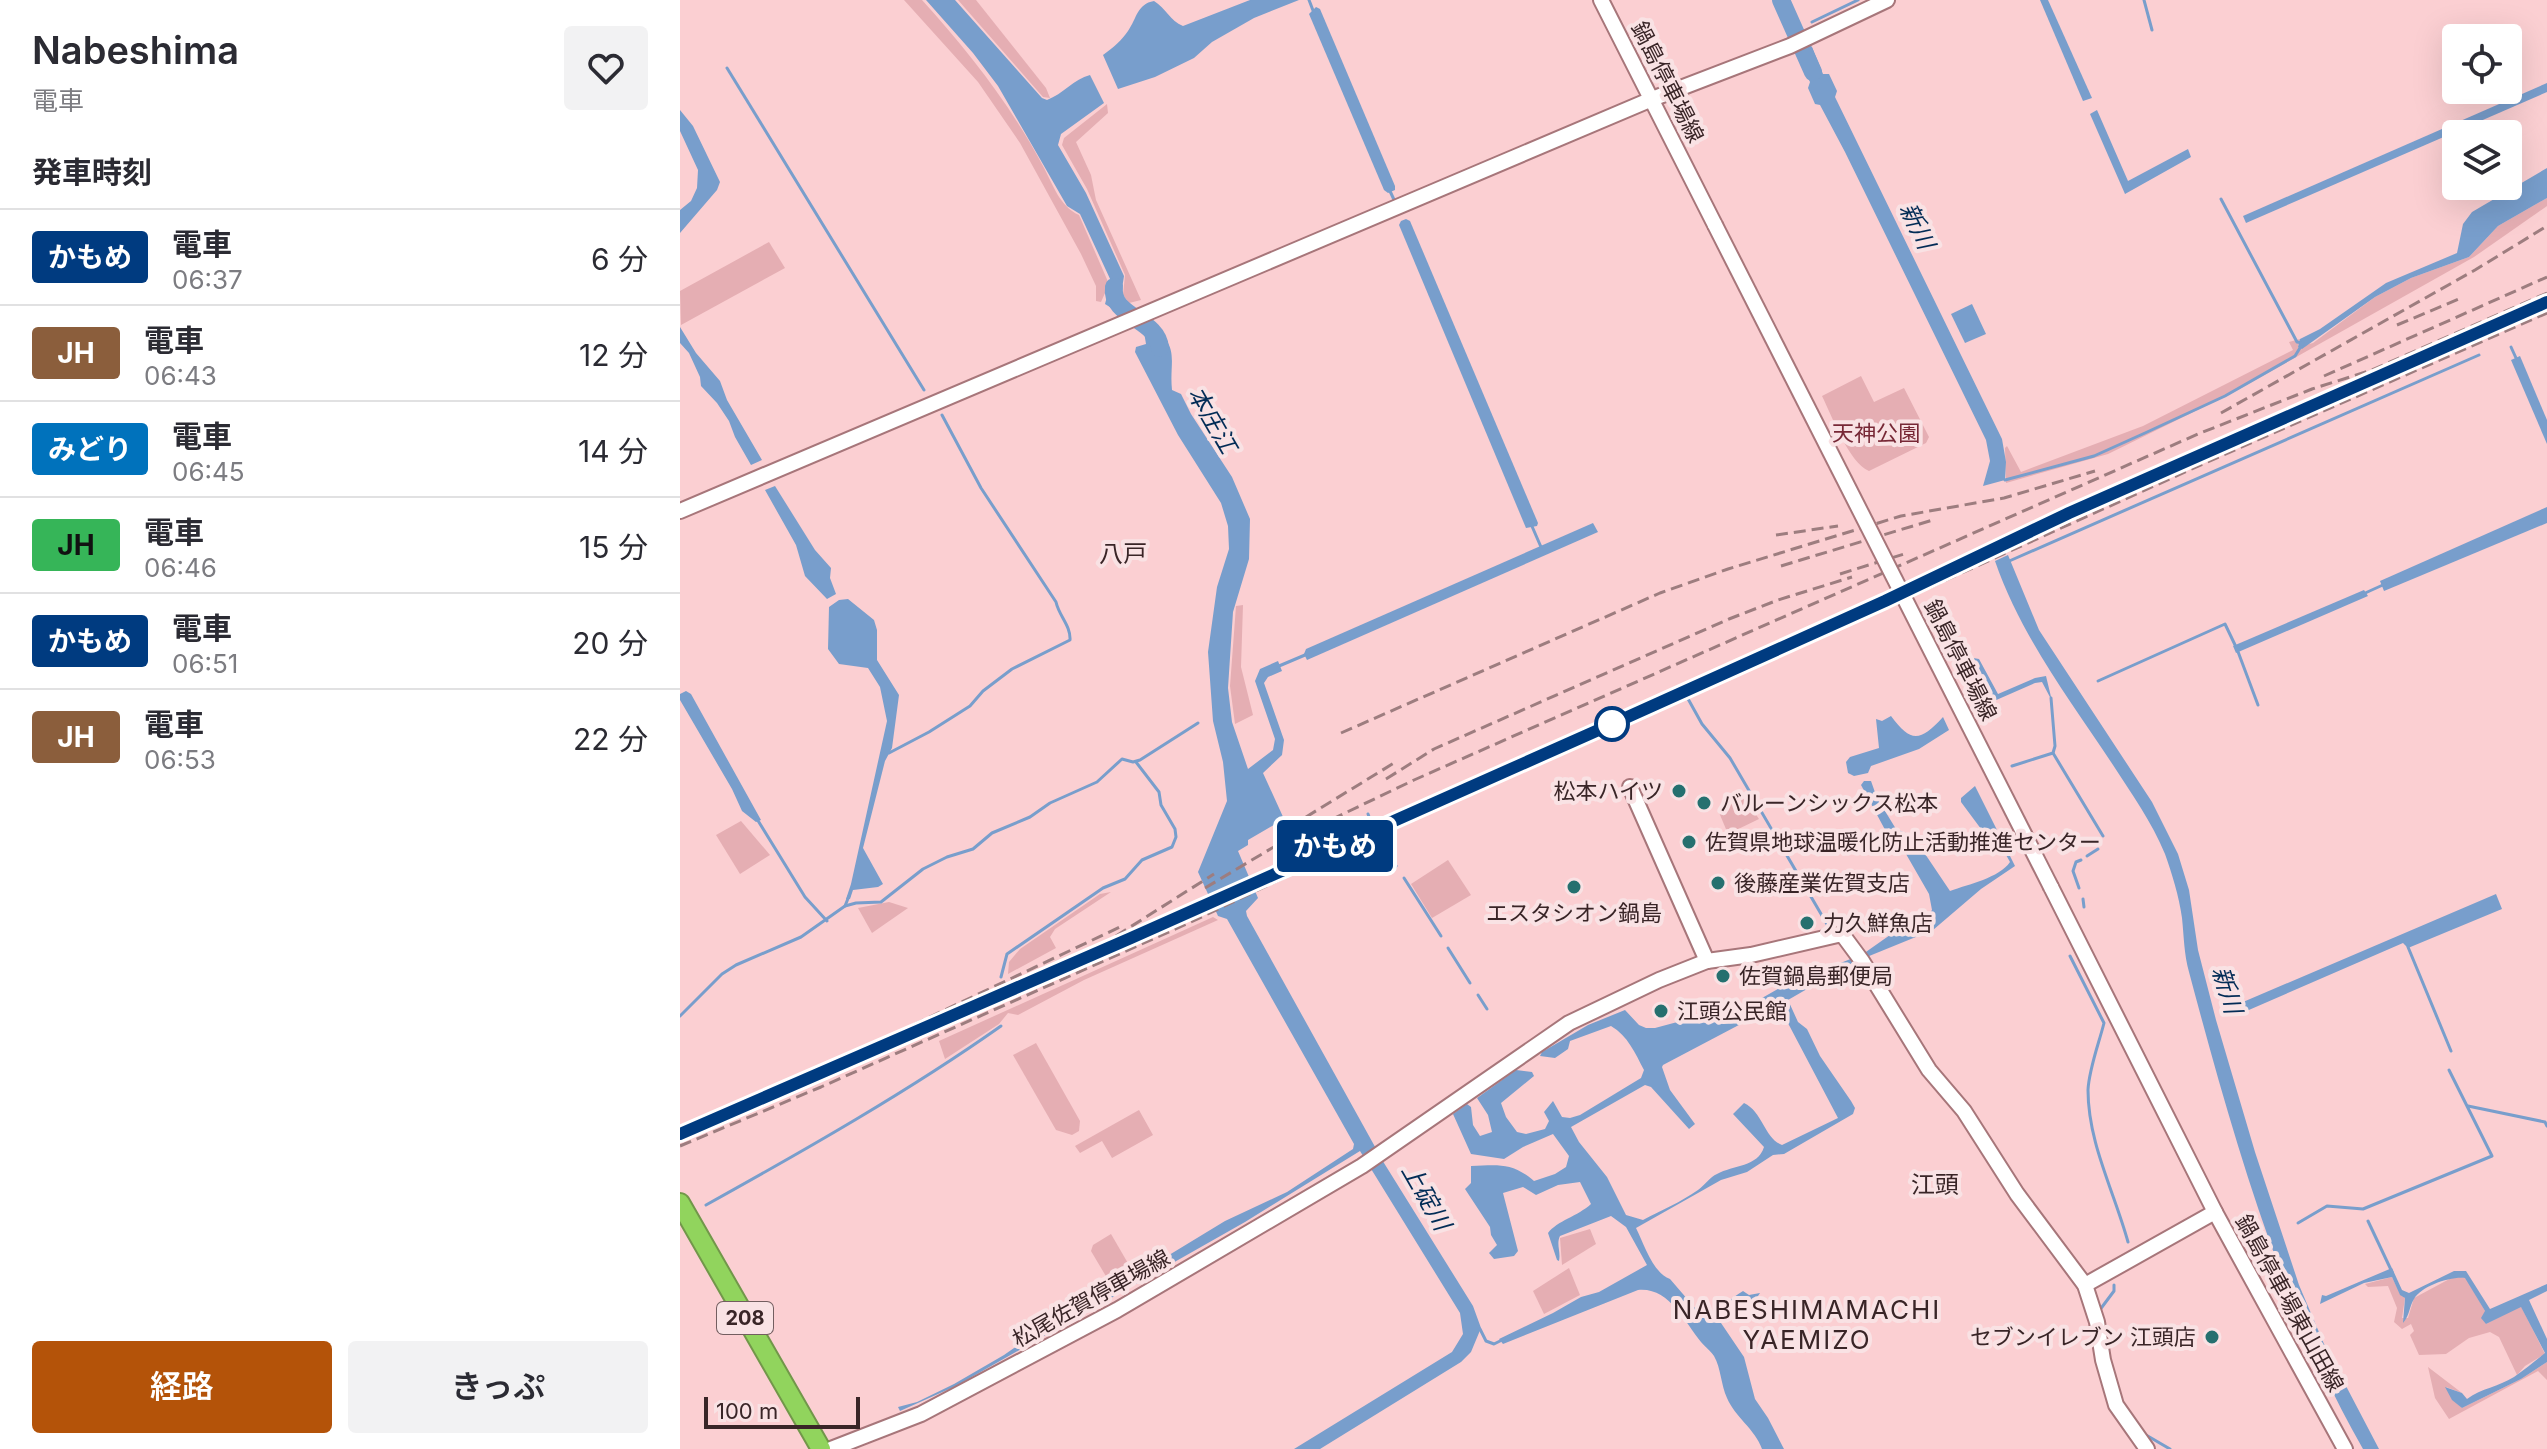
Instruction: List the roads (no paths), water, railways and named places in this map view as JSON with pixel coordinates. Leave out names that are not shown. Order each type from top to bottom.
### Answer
[{"type":"highway","name":"208","points":[[680,1203],[810,1442]]},
{"type":"highway","name":"208","points":[[680,1224],[810,1442]]},
{"type":"main road","name":"鍋島停車場線","points":[[1601,0],[2215,1212]]},
{"type":"main road","points":[[680,511],[1652,99],[1790,46],[1887,0]]},
{"type":"main road","points":[[1630,787],[1707,961],[1751,955],[1842,934],[1860,957],[1929,1070],[1970,1120],[2017,1194],[2085,1285],[2116,1405],[2147,1449]]},
{"type":"main road","name":"松尾佐賀停車場線","points":[[831,1449],[921,1414],[1117,1310],[1362,1166],[1569,1023],[1707,961]]},
{"type":"main road","name":"鍋島停車場東山田線","points":[[2085,1285],[2215,1212],[2345,1449]]},
{"type":"water","points":[[926,0],[955,0],[1042,98],[1047,100],[1090,75],[1104,103],[1061,134],[1058,145],[1086,193],[1124,276],[1121,295],[1126,305],[1113,309],[1105,304],[1111,281],[1080,214],[1067,206],[998,86]]},
{"type":"water","points":[[1250,0],[1299,0],[1254,18],[1212,42],[1194,58],[1155,77],[1118,89],[1103,55],[1123,38],[1144,5],[1154,1],[1183,26]]},
{"type":"water","points":[[2040,0],[2048,0],[2092,98],[2083,101]]},
{"type":"water","points":[[1316,7],[1320,9],[1395,186],[1395,190],[1388,193],[1384,190],[1309,14]]},
{"type":"water","points":[[1812,47],[1823,74],[1829,74],[1837,91],[1835,97],[2002,439],[2005,480],[1983,486],[1990,461],[1986,440],[1845,152],[1820,105],[1815,104],[1808,88],[1810,82],[1796,54]]},
{"type":"water","points":[[2547,83],[2547,92],[2522,103],[2522,94]]},
{"type":"water","points":[[2499,104],[2519,104],[2483,120],[2462,120]]},
{"type":"water","points":[[680,110],[693,126],[720,182],[717,190],[680,233],[680,210],[691,201],[697,188],[698,170],[680,131]]},
{"type":"water","points":[[2097,110],[2128,181],[2188,149],[2191,157],[2125,194],[2090,114]]},
{"type":"water","points":[[2442,129],[2442,138],[2246,223],[2243,216]]},
{"type":"water","points":[[2547,168],[2547,198],[2498,226],[2469,257],[2411,278],[2375,297],[2302,349],[2298,347],[2300,339],[2320,329],[2386,283],[2457,253],[2463,224],[2472,212],[2492,200],[2522,200],[2522,183]]},
{"type":"water","points":[[1406,219],[1410,221],[1537,526],[1526,528],[1399,225]]},
{"type":"water","points":[[1972,304],[1986,334],[1965,343],[1951,314]]},
{"type":"water","points":[[680,327],[696,353],[720,381],[727,400],[762,460],[751,465],[729,421],[701,386],[689,353],[680,343]]},
{"type":"water","points":[[1155,327],[1171,349],[1172,390],[1181,394],[1232,477],[1250,519],[1249,559],[1233,612],[1228,688],[1232,722],[1248,769],[1273,750],[1275,739],[1255,681],[1260,669],[1278,661],[1282,671],[1268,677],[1264,683],[1284,740],[1282,755],[1263,773],[1284,819],[1248,840],[1248,845],[1238,851],[1258,898],[1246,911],[1247,916],[1384,1163],[1473,1306],[1481,1328],[1471,1352],[1461,1362],[1320,1449],[1294,1449],[1452,1352],[1463,1334],[1460,1313],[1360,1151],[1245,1222],[956,1386],[900,1411],[898,1407],[917,1402],[954,1384],[1004,1355],[1037,1332],[1048,1320],[1100,1297],[1225,1221],[1287,1192],[1353,1149],[1354,1144],[1227,919],[1218,916],[1198,872],[1227,801],[1223,762],[1213,721],[1208,652],[1217,587],[1229,549],[1228,526],[1221,503],[1178,435],[1135,352],[1136,347],[1146,344],[1144,332]]},
{"type":"water","points":[[2520,356],[2547,420],[2547,444],[2511,360]]},
{"type":"water","points":[[775,486],[815,550],[831,568],[830,578],[836,594],[827,599],[805,576],[796,545],[765,490]]},
{"type":"water","points":[[2547,507],[2547,523],[2384,591],[2380,581]]},
{"type":"water","points":[[1593,523],[1598,532],[1307,660],[1304,654],[1306,649]]},
{"type":"water","points":[[2008,555],[2039,630],[2152,802],[2178,854],[2189,890],[2198,950],[2216,1020],[2299,1285],[2324,1344],[2379,1449],[2363,1449],[2333,1393],[2283,1277],[2261,1216],[2189,972],[2179,902],[2165,854],[2141,808],[2047,666],[2018,615],[1995,561]]},
{"type":"water","points":[[2364,590],[2368,596],[2236,653],[2233,646]]},
{"type":"water","points":[[848,599],[874,620],[877,660],[899,695],[892,748],[885,761],[863,848],[883,884],[853,890],[850,899],[846,899],[887,721],[880,687],[868,668],[839,664],[828,649],[829,607],[839,600]]},
{"type":"water","points":[[1958,658],[1979,659],[1998,694],[2046,676],[2052,701],[2042,682],[1994,701],[1983,709]]},
{"type":"water","points":[[686,691],[691,694],[761,820],[756,822],[742,811],[680,700],[680,694]]},
{"type":"water","points":[[1891,716],[1910,735],[1922,735],[1943,717],[1949,730],[1919,749],[1871,766],[1868,773],[1854,776],[1848,773],[1846,762],[1850,757],[1879,748],[1876,719],[1882,721]]},
{"type":"water","points":[[1864,781],[1871,781],[1877,798],[1896,829],[1913,836],[1950,891],[1991,876],[2010,862],[2001,846],[1987,837],[1961,802],[1961,798],[1975,786],[2015,866],[1981,889],[1933,930],[1852,963],[1788,1000],[1798,1022],[1807,1029],[1820,1056],[1855,1108],[1853,1114],[1784,1154],[1773,1155],[1747,1172],[1721,1180],[1636,1228],[1659,1271],[1670,1279],[1701,1315],[1706,1317],[1743,1291],[1749,1295],[1760,1293],[1721,1323],[1744,1357],[1755,1399],[1784,1449],[1762,1449],[1731,1405],[1714,1356],[1675,1307],[1659,1294],[1638,1290],[1503,1344],[1499,1339],[1581,1297],[1599,1292],[1647,1265],[1626,1227],[1611,1216],[1560,1236],[1557,1260],[1548,1233],[1591,1204],[1580,1182],[1558,1185],[1536,1195],[1523,1187],[1503,1193],[1518,1251],[1514,1256],[1494,1259],[1489,1253],[1497,1245],[1490,1227],[1465,1189],[1471,1183],[1471,1166],[1512,1168],[1534,1181],[1566,1167],[1569,1156],[1553,1134],[1504,1159],[1471,1154],[1453,1114],[1467,1104],[1471,1107],[1473,1125],[1480,1136],[1492,1132],[1488,1115],[1477,1098],[1516,1070],[1532,1072],[1534,1076],[1501,1103],[1517,1132],[1526,1134],[1545,1129],[1549,1121],[1544,1112],[1553,1101],[1562,1117],[1580,1115],[1641,1078],[1644,1070],[1627,1040],[1611,1026],[1570,1041],[1568,1049],[1555,1058],[1540,1056],[1588,1025],[1625,1010],[1646,1028],[1696,1017],[1705,1023],[1741,1010],[1783,986],[1863,954],[1929,914],[1932,910],[1929,894],[1906,854],[1890,839],[1861,785]],"holes":[[[1773,1007],[1780,1008],[1838,1118],[1782,1145],[1771,1137],[1755,1112],[1744,1103],[1733,1114],[1764,1147],[1761,1154],[1744,1165],[1714,1175],[1692,1194],[1643,1220],[1626,1215],[1607,1177],[1571,1127],[1645,1085],[1651,1087],[1689,1129],[1695,1124],[1670,1090],[1663,1065]]]},
{"type":"water","points":[[2496,894],[2502,909],[2408,948],[2403,943],[2235,1016],[2229,1008]]},
{"type":"water","points":[[2392,1268],[2402,1290],[2409,1293],[2454,1271],[2466,1271],[2490,1309],[2547,1284],[2547,1291],[2529,1300],[2547,1339],[2547,1362],[2521,1379],[2462,1408],[2452,1400],[2445,1387],[2462,1393],[2467,1399],[2514,1377],[2545,1353],[2521,1307],[2486,1324],[2481,1318],[2485,1311],[2465,1278],[2445,1280],[2423,1290],[2414,1299],[2403,1323],[2405,1298],[2400,1295],[2392,1277],[2364,1283],[2320,1304],[2322,1295]]},
{"type":"waterway","points":[[1309,0],[1314,13]]},
{"type":"waterway","name":"新川","points":[[1781,0],[1813,72]]},
{"type":"waterway","points":[[1812,22],[1858,0]]},
{"type":"waterway","points":[[2144,0],[2152,30]]},
{"type":"waterway","points":[[727,68],[924,390]]},
{"type":"waterway","points":[[1389,189],[1396,204]]},
{"type":"waterway","points":[[2005,480],[2094,456],[2225,396],[2295,356],[2303,343],[2297,342],[2221,199]]},
{"type":"waterway","name":"本庄江","points":[[1114,287],[1119,305],[1151,330],[1160,348]]},
{"type":"waterway","points":[[2511,347],[2516,358]]},
{"type":"waterway","points":[[2007,562],[2479,355]]},
{"type":"waterway","points":[[889,753],[970,706],[983,691],[1012,669],[1070,640],[1069,630],[1056,602],[981,488],[942,415]]},
{"type":"waterway","points":[[1531,524],[1541,547]]},
{"type":"waterway","points":[[2363,594],[2385,584]]},
{"type":"waterway","points":[[2098,681],[2225,624],[2258,705]]},
{"type":"waterway","points":[[1279,666],[1305,655]]},
{"type":"waterway","points":[[1682,688],[1702,724],[1730,758],[1831,931]]},
{"type":"waterway","points":[[2012,766],[2053,753],[2051,698]]},
{"type":"waterway","points":[[680,1016],[722,974],[736,965],[801,937],[845,906],[881,902],[923,869],[973,849],[992,833],[1097,782],[1122,759],[1140,760],[1198,723]]},
{"type":"waterway","points":[[2053,753],[2103,836]]},
{"type":"waterway","points":[[1001,977],[1007,954],[1103,888],[1125,879],[1142,860],[1172,847],[1175,829],[1161,805],[1159,792],[1136,762]]},
{"type":"waterway","points":[[1368,814],[1371,822]]},
{"type":"waterway","points":[[757,819],[805,897],[827,921]]},
{"type":"waterway","points":[[1380,841],[1396,866]]},
{"type":"waterway","points":[[2087,856],[2098,849]]},
{"type":"waterway","points":[[2079,888],[2073,871],[2076,862],[2081,860]]},
{"type":"waterway","points":[[1404,878],[1441,936]]},
{"type":"waterway","points":[[845,906],[849,896]]},
{"type":"waterway","points":[[2083,899],[2084,907]]},
{"type":"waterway","points":[[2408,947],[2451,1051]]},
{"type":"waterway","points":[[1448,948],[1470,983]]},
{"type":"waterway","points":[[2070,956],[2104,1023],[2089,1082],[2089,1110],[2097,1148],[2128,1242]]},
{"type":"waterway","points":[[1478,995],[1487,1009]]},
{"type":"waterway","points":[[706,1205],[893,1097],[1001,1026]]},
{"type":"waterway","points":[[2298,1223],[2327,1206],[2363,1209],[2492,1156],[2449,1070]]},
{"type":"waterway","points":[[2468,1106],[2545,1122],[2547,1126]]},
{"type":"waterway","points":[[2368,1221],[2392,1272]]},
{"type":"waterway","points":[[2099,1311],[2114,1291],[2114,1285]]},
{"type":"waterway","points":[[1480,1329],[1486,1341],[1494,1344],[1504,1339]]},
{"type":"waterway","points":[[2146,1435],[2170,1449]]},
{"type":"railway","points":[[2221,413],[2547,226]]},
{"type":"railway","points":[[2324,376],[2547,277]]},
{"type":"railway","points":[[1205,888],[1272,848],[1414,780],[2198,434],[2312,389],[2372,370],[2547,293]]},
{"type":"railway","points":[[2397,325],[2459,299]]},
{"type":"railway","points":[[680,1146],[821,1087],[1191,922],[1369,837],[2547,313]]},
{"type":"railway","points":[[1341,733],[1660,593],[1728,569],[1901,516],[2004,498],[2095,471]]},
{"type":"railway","points":[[1781,566],[1936,519]]},
{"type":"railway","points":[[1776,535],[1838,526]]},
{"type":"railway","points":[[1840,574],[1904,554]]},
{"type":"railway","points":[[1386,779],[1434,749],[1729,619],[1852,577]]},
{"type":"railway","points":[[1275,836],[1394,763]]},
{"type":"railway","points":[[1116,936],[1214,874]]},
{"type":"railway","points":[[913,1025],[1122,926]]},
{"type":"railway","points":[[706,1122],[925,1026]]},
{"type":"train","name":"かもめ","points":[[680,1134],[1612,724],[1885,601],[2069,513],[2547,302]]},
{"type":"place","name":"松本ハイツ","points":[[1679,791]]},
{"type":"place","name":"バルーンシックス松本","points":[[1704,803]]},
{"type":"place","name":"佐賀県地球温暖化防止活動推進センター","points":[[1689,842]]},
{"type":"place","name":"後藤産業佐賀支店","points":[[1718,883]]},
{"type":"place","name":"エスタシオン鍋島","points":[[1574,887]]},
{"type":"place","name":"力久鮮魚店","points":[[1807,923]]},
{"type":"place","name":"佐賀鍋島郵便局","points":[[1723,976]]},
{"type":"place","name":"江頭公民館","points":[[1661,1011]]},
{"type":"place","name":"セブンイレブン 江頭店","points":[[2212,1337]]},
{"type":"district","name":"八戸","points":[[1123,554]]},
{"type":"district","name":"江頭","points":[[1935,1185]]},
{"type":"district","name":"NABESHIMAMACHI YAEMIZO","points":[[1807,1325]]},
{"type":"park label","name":"天神公園","points":[[1876,433]]},
{"type":"water label","name":"上碇川","points":[[1426,1197]]}]
